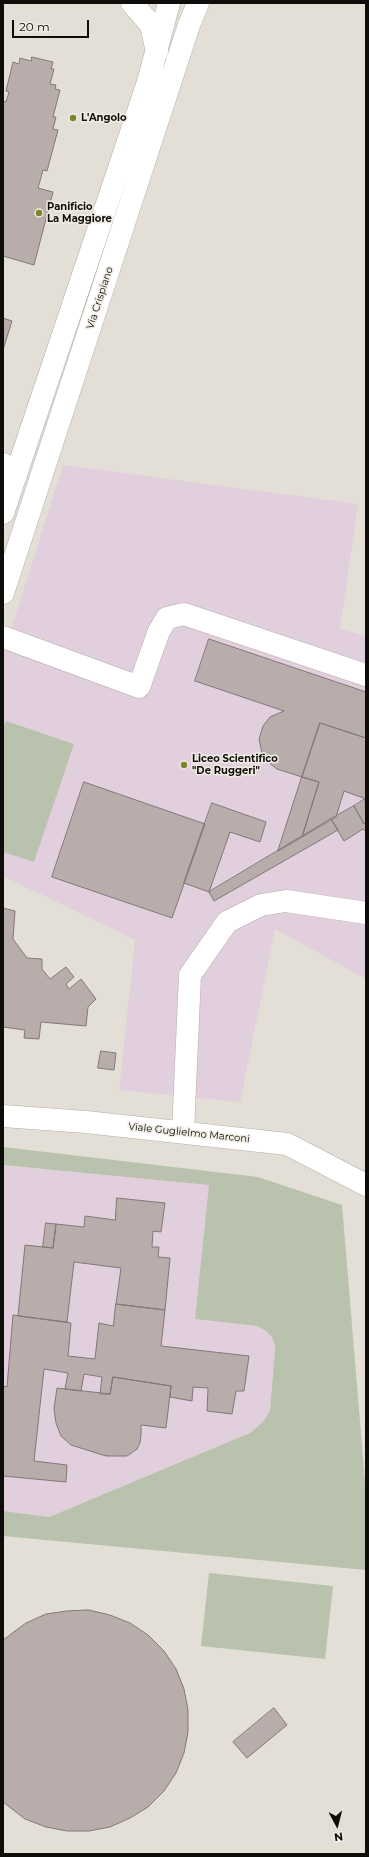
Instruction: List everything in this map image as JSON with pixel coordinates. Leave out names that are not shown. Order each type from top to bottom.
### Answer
[{"type":"main road","points":[[132,3],[151,24],[157,52]]},
{"type":"main road","points":[[3,513],[9,468],[157,52],[170,3]]},
{"type":"main road","name":"Via Crispiano","points":[[3,593],[189,25],[198,3]]},
{"type":"main road","points":[[3,637],[139,687],[159,631],[167,618],[184,614],[366,675]]},
{"type":"main road","points":[[183,1132],[190,975],[227,922],[261,905],[286,901],[366,913]]},
{"type":"main road","name":"Viale Guglielmo Marconi","points":[[3,1116],[86,1122],[287,1144],[366,1185]]},
{"type":"shaded area","name":"Liceo Scientifico \"De Ruggeri\"","points":[[63,465],[358,504],[340,629],[366,636],[366,979],[275,929],[240,1102],[119,1090],[135,940],[3,876],[3,655]]},
{"type":"shaded area","points":[[3,1165],[210,1185],[195,1319],[257,1326],[265,1330],[275,1342],[270,1410],[263,1422],[250,1433],[49,1517],[3,1511]]},
{"type":"green space","points":[[6,721],[74,744],[34,862],[3,852],[3,728]]},
{"type":"green space","points":[[3,1147],[258,1177],[342,1205],[366,1494],[366,1570],[3,1536],[3,1511],[49,1517],[250,1433],[263,1422],[270,1410],[275,1344],[269,1334],[257,1326],[195,1319],[209,1185],[3,1165]]},
{"type":"green space","points":[[209,1573],[333,1586],[325,1659],[201,1646]]},
{"type":"building","points":[[32,57],[53,62],[51,69],[54,69],[50,84],[56,85],[55,89],[60,90],[53,117],[56,117],[53,129],[58,130],[47,171],[43,170],[38,188],[53,192],[34,265],[3,256],[3,101],[6,102],[9,92],[6,91],[13,62],[19,64],[20,58],[31,61]]},
{"type":"building","points":[[3,318],[12,321],[3,350]]},
{"type":"building","points":[[209,639],[366,692],[366,738],[320,723],[302,777],[277,769],[263,758],[259,739],[263,726],[270,717],[284,711],[195,681]]},
{"type":"building","points":[[320,723],[366,738],[366,799],[344,791],[336,817],[302,837],[319,782],[302,777]]},
{"type":"building","points":[[302,777],[319,782],[302,837],[278,851]]},
{"type":"building","points":[[84,782],[205,824],[172,918],[52,877]]},
{"type":"building","points":[[365,799],[366,822],[364,824],[354,806]]},
{"type":"building","points":[[212,803],[266,822],[260,842],[230,832],[209,892],[184,883]]},
{"type":"building","points":[[354,806],[364,824],[366,822],[366,832],[363,829],[344,841],[331,819]]},
{"type":"building","points":[[331,819],[338,830],[214,901],[209,892]]},
{"type":"building","points":[[3,908],[15,911],[13,939],[27,958],[42,959],[42,969],[50,979],[66,967],[74,977],[66,984],[69,989],[81,979],[96,999],[88,1007],[86,1026],[41,1022],[39,1039],[24,1038],[25,1030],[3,1027]]},
{"type":"building","points":[[101,1051],[116,1053],[114,1070],[98,1068]]},
{"type":"building","points":[[117,1198],[165,1203],[161,1232],[153,1231],[152,1247],[159,1247],[158,1257],[170,1258],[165,1310],[116,1304],[121,1268],[74,1262],[67,1322],[18,1316],[25,1245],[53,1248],[56,1224],[84,1227],[85,1216],[115,1220]]},
{"type":"building","points":[[46,1223],[56,1224],[53,1248],[43,1247]]},
{"type":"building","points":[[116,1304],[165,1310],[161,1346],[249,1356],[244,1391],[236,1391],[232,1414],[207,1411],[208,1388],[193,1387],[192,1401],[170,1397],[171,1386],[113,1377],[110,1394],[100,1394],[102,1377],[84,1374],[81,1391],[65,1389],[68,1373],[44,1369],[34,1461],[67,1465],[66,1482],[3,1476],[3,1386],[7,1387],[13,1315],[71,1323],[68,1356],[95,1359],[99,1323],[113,1326]]},
{"type":"building","points":[[113,1377],[171,1386],[166,1428],[141,1425],[140,1443],[137,1449],[127,1456],[106,1456],[71,1445],[61,1436],[56,1423],[54,1409],[57,1388],[110,1394]]},
{"type":"building","points":[[89,1610],[110,1615],[130,1623],[148,1635],[164,1651],[176,1669],[184,1689],[188,1710],[188,1732],[184,1753],[176,1773],[164,1791],[148,1807],[130,1818],[110,1827],[89,1831],[67,1831],[46,1827],[25,1819],[3,1802],[3,1640],[26,1623],[46,1614]]},
{"type":"building","points":[[274,1708],[287,1725],[247,1758],[233,1742]]},
{"type":"place","name":"L'Angolo","points":[[73,118]]},
{"type":"place","name":"Panificio La Maggiore","points":[[39,213]]},
{"type":"place","name":"Liceo Scientifico \"De Ruggeri\"","points":[[184,765]]}]
